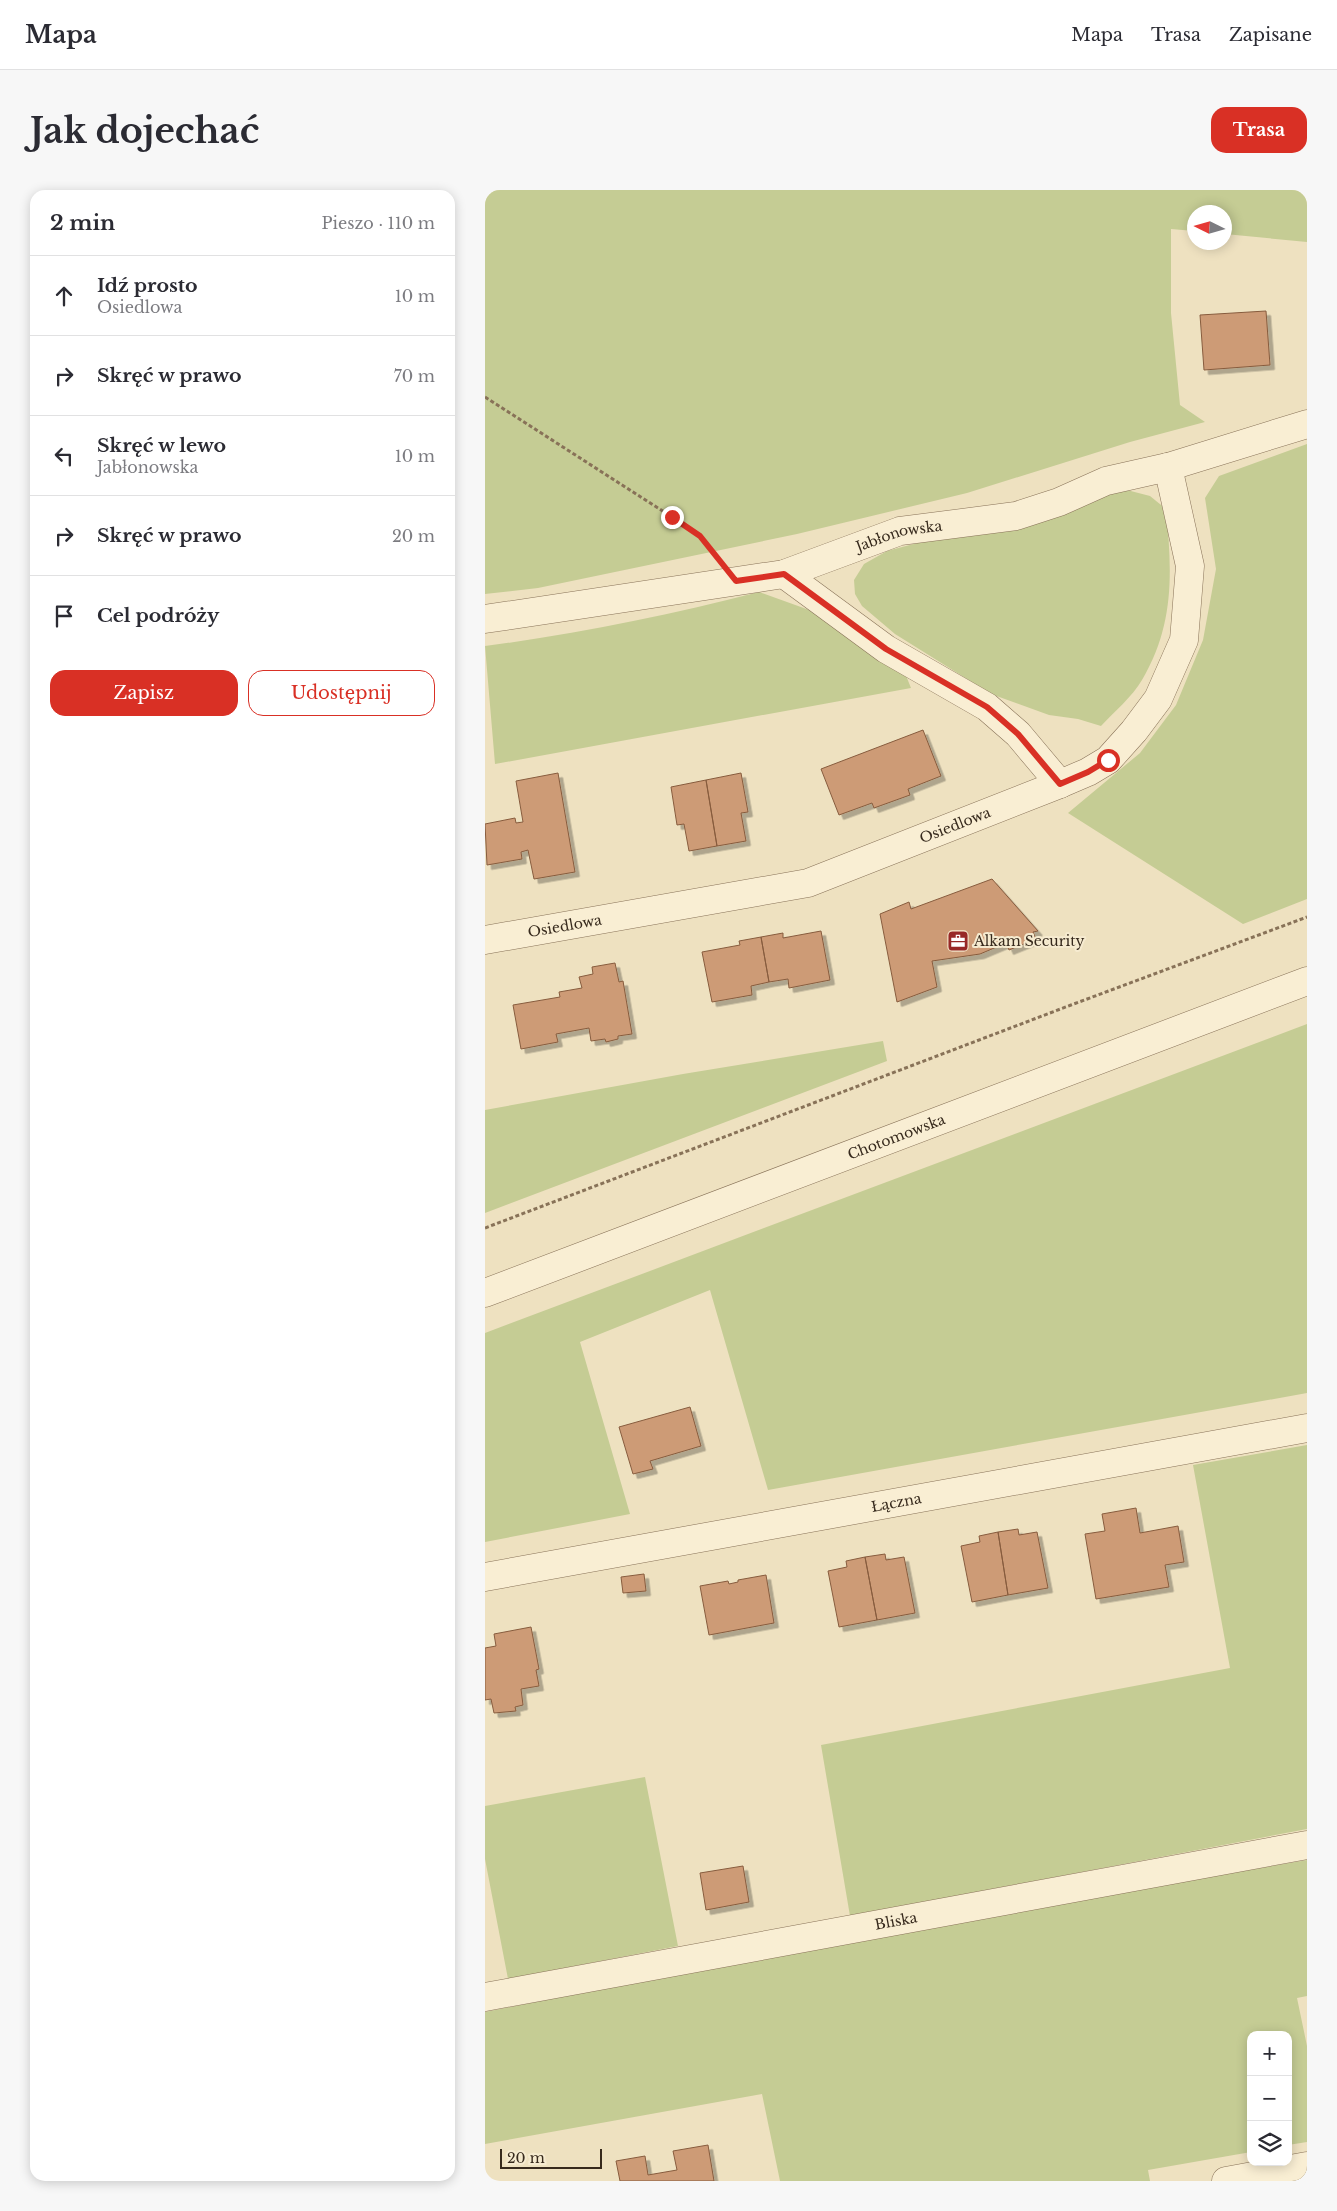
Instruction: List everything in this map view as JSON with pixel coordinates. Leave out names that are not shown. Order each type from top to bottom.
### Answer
[{"type":"street","name":"Jabłonowska","points":[[485,619],[784,574],[900,531],[1016,516],[1059,502],[1106,481],[1168,466],[1307,424]]},
{"type":"street","name":"Osiedlowa","points":[[485,940],[808,882],[1060,784],[1088,772],[1108,760],[1134,731],[1157,699],[1184,640],[1190,566],[1168,466]]},
{"type":"street","points":[[784,574],[886,649],[987,707],[1018,734],[1060,784]]},
{"type":"street","name":"Chotomowska","points":[[485,1293],[1307,981]]},
{"type":"street","name":"Łączna","points":[[485,1577],[1307,1428]]},
{"type":"street","name":"Bliska","points":[[485,1997],[1307,1845]]},
{"type":"street","points":[[1226,2181],[1307,2166]]},
{"type":"path","points":[[485,397],[700,536],[736,581]]},
{"type":"path","points":[[485,1228],[1307,917]]},
{"type":"green space","points":[[485,190],[1307,190],[1307,242],[1232,235],[1232,205],[1187,205],[1187,230],[1171,229],[1171,313],[1180,405],[1205,422],[1130,442],[967,493],[797,534],[538,588],[485,594]]},
{"type":"green space","points":[[1307,444],[1307,899],[1243,924],[1068,813],[1140,753],[1176,705],[1203,640],[1216,569],[1205,498],[1219,476]]},
{"type":"green space","points":[[1123,489],[1150,496],[1166,509],[1170,576],[1169,597],[1161,638],[1142,680],[1128,698],[1101,726],[1078,719],[1049,715],[991,694],[895,634],[862,606],[855,594],[854,580],[864,564],[887,551]]},
{"type":"green space","points":[[759,592],[812,611],[905,673],[911,688],[495,764],[485,646],[623,623]]},
{"type":"green space","points":[[1307,1024],[1307,1393],[768,1490],[710,1290],[580,1342],[630,1514],[485,1542],[485,1333]]},
{"type":"green space","points":[[883,1041],[887,1061],[485,1213],[485,1110],[683,1074]]},
{"type":"green space","points":[[1307,1445],[1307,1829],[850,1916],[821,1745],[1230,1668],[1193,1465]]},
{"type":"green space","points":[[645,1777],[678,1946],[508,1979],[485,1859],[485,1806]]},
{"type":"green space","points":[[1307,1860],[1307,1996],[1297,1998],[1307,2046],[1307,2142],[1292,2144],[1292,2031],[1247,2031],[1247,2153],[1148,2170],[1150,2181],[780,2181],[762,2094],[485,2144],[485,2012],[894,1930]]},
{"type":"building","points":[[1266,311],[1270,365],[1204,370],[1200,315]]},
{"type":"building","points":[[923,730],[941,776],[908,789],[910,795],[874,808],[872,803],[839,815],[821,769]]},
{"type":"building","points":[[558,773],[575,872],[534,879],[528,850],[521,852],[522,859],[487,865],[485,824],[515,818],[516,823],[523,822],[516,781]]},
{"type":"building","points":[[741,773],[748,812],[741,813],[746,841],[717,846],[706,780]]},
{"type":"building","points":[[706,780],[717,846],[689,851],[684,824],[677,825],[671,787]]},
{"type":"building","name":"Alkam Security","points":[[992,879],[1038,931],[1033,932],[1036,939],[1009,950],[1006,943],[980,954],[932,961],[937,987],[897,1002],[880,914],[909,902],[911,909]]},
{"type":"building","points":[[821,931],[830,980],[789,988],[788,979],[769,982],[761,937],[783,933],[783,938]]},
{"type":"building","points":[[761,937],[769,982],[751,986],[752,995],[712,1002],[702,952],[740,945],[739,941]]},
{"type":"building","points":[[615,963],[619,982],[623,981],[632,1034],[618,1036],[618,1039],[606,1042],[605,1039],[591,1041],[589,1028],[556,1034],[558,1042],[521,1049],[513,1005],[560,997],[559,992],[582,988],[579,977],[593,974],[592,967]]},
{"type":"building","points":[[690,1407],[701,1446],[650,1461],[653,1469],[633,1474],[619,1427]]},
{"type":"building","points":[[1136,1508],[1140,1533],[1178,1526],[1184,1562],[1165,1565],[1169,1587],[1096,1599],[1085,1534],[1105,1531],[1102,1514]]},
{"type":"building","points":[[1018,1529],[1019,1535],[1037,1532],[1048,1588],[1008,1595],[998,1532]]},
{"type":"building","points":[[998,1532],[1008,1595],[972,1602],[961,1546],[980,1542],[979,1536]]},
{"type":"building","points":[[885,1554],[886,1560],[904,1557],[915,1613],[877,1620],[865,1557]]},
{"type":"building","points":[[865,1557],[877,1620],[839,1627],[828,1571],[847,1567],[846,1561]]},
{"type":"building","points":[[644,1574],[646,1591],[623,1593],[621,1577]]},
{"type":"building","points":[[766,1575],[774,1623],[709,1635],[700,1586],[728,1581],[729,1584],[738,1582],[738,1580]]},
{"type":"building","points":[[531,1627],[539,1669],[536,1670],[539,1686],[521,1689],[523,1705],[515,1707],[516,1711],[494,1713],[491,1699],[485,1700],[485,1648],[496,1646],[494,1634]]},
{"type":"building","points":[[743,1866],[749,1902],[706,1910],[700,1873]]},
{"type":"building","points":[[708,2145],[714,2181],[620,2181],[616,2161],[645,2156],[648,2175],[677,2170],[673,2151]]},
{"type":"place","name":"Alkam Security","points":[[958,941]]},
{"type":"route","points":[[672,517],[700,536],[736,581],[784,574],[821,599],[886,649],[987,707],[1018,734],[1060,784],[1088,772],[1108,760]]}]
